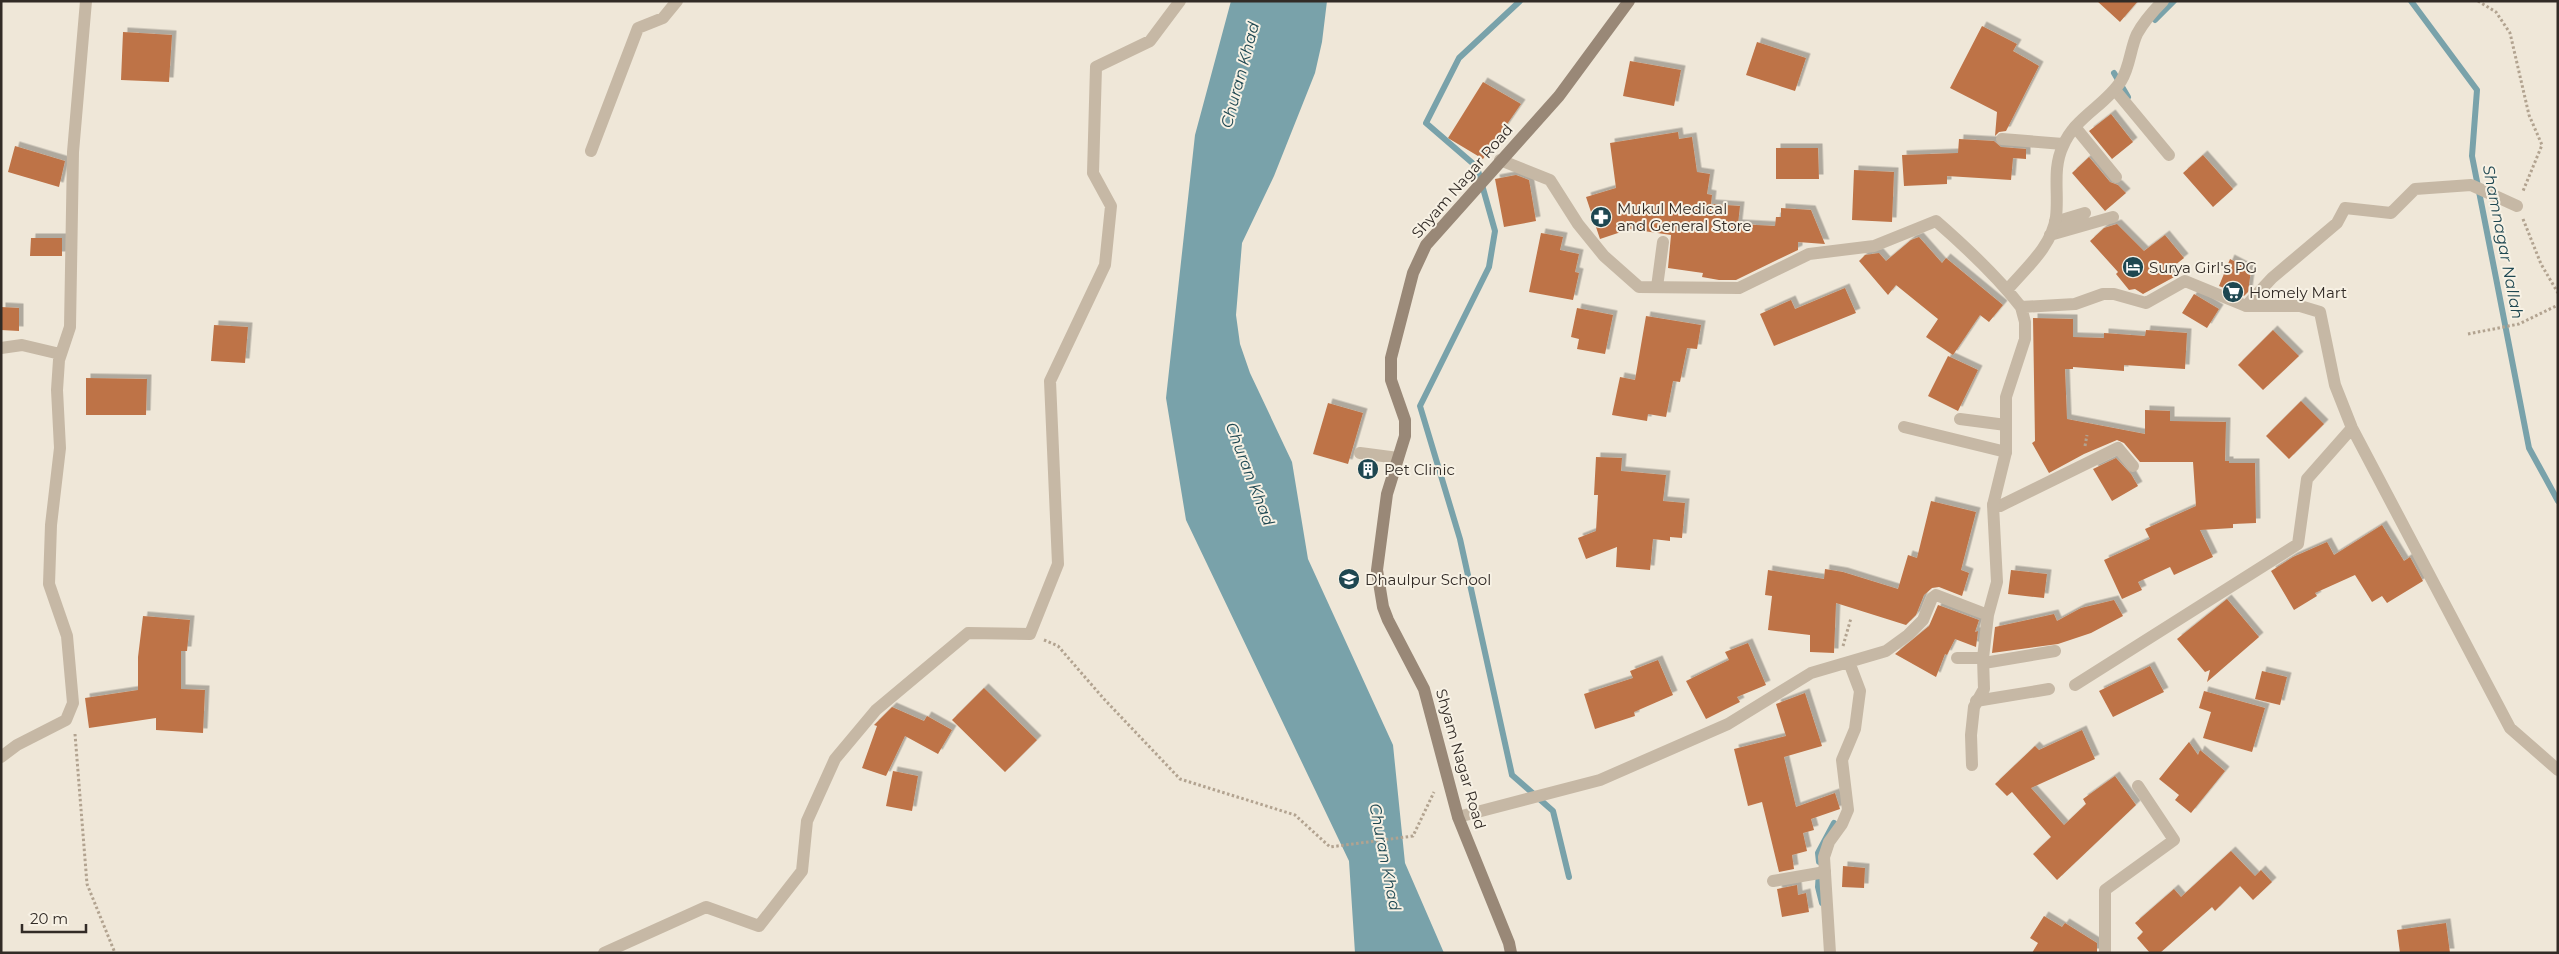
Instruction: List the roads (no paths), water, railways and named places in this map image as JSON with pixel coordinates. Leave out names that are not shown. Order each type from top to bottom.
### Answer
[{"type":"street","points":[[1,757],[17,745],[66,720],[73,703],[67,636],[50,584],[51,525],[60,448],[57,390],[60,354],[70,327],[73,152],[86,1]]},
{"type":"street","points":[[591,151],[638,28],[663,18],[677,1]]},
{"type":"street","points":[[604,953],[706,908],[759,926],[802,870],[807,821],[835,759],[876,710],[968,633],[1030,634],[1058,564],[1050,381],[1105,265],[1111,206],[1093,173],[1096,67],[1150,41],[1180,1]]},
{"type":"street","name":"Shyam Nagar Road","points":[[1510,953],[1509,943],[1458,817],[1424,690],[1383,607],[1377,570],[1387,494],[1405,436],[1405,420],[1391,380],[1390,369],[1413,273],[1426,245],[1558,96],[1629,1]]},
{"type":"street","points":[[2008,289],[2043,249],[2050,236],[2055,222],[2056,163],[2063,144],[2075,127],[2123,79],[2138,33],[2164,1]]},
{"type":"street","points":[[2114,90],[2169,155]]},
{"type":"street","points":[[2075,127],[2116,177]]},
{"type":"street","points":[[2002,139],[2063,144]]},
{"type":"street","points":[[1500,160],[1550,180],[1578,224],[1604,256],[1638,287],[1739,288],[1809,254],[1874,246],[1936,221],[1968,248],[2008,289],[2021,306],[2025,322],[2025,339],[2006,397],[2006,452],[1993,506],[1997,582],[1988,615],[1984,660],[1984,689],[1976,701],[1971,735],[1972,765]]},
{"type":"street","points":[[2246,306],[2272,278],[2337,223],[2345,208],[2391,213],[2415,189],[2471,185],[2517,206]]},
{"type":"street","points":[[2055,222],[2085,213]]},
{"type":"street","points":[[2050,236],[2113,216]]},
{"type":"street","points":[[1657,287],[1663,242]]},
{"type":"street","points":[[2021,306],[2075,304],[2104,294],[2114,294],[2146,303],[2184,281],[2246,306],[2300,306],[2320,312],[2335,385],[2352,428],[2510,728],[2558,770]]},
{"type":"street","points":[[1,348],[22,344],[60,354]]},
{"type":"street","points":[[1960,419],[2006,425]]},
{"type":"street","points":[[1904,427],[2006,452]]},
{"type":"street","points":[[2075,686],[2298,544],[2307,479],[2352,428]]},
{"type":"street","points":[[1993,506],[2000,506],[2118,448],[2132,466]]},
{"type":"street","points":[[1360,453],[1398,458]]},
{"type":"street","points":[[1458,817],[1600,780],[1728,724],[1811,673],[1886,651],[1908,635],[1923,620],[1932,598],[1936,595],[1988,615]]},
{"type":"street","points":[[1957,658],[1984,660],[2055,651]]},
{"type":"street","points":[[1830,953],[1824,857],[1829,842],[1842,824],[1848,810],[1842,760],[1855,729],[1860,691],[1843,664]]},
{"type":"street","points":[[1976,701],[2049,689]]},
{"type":"street","points":[[2105,953],[2105,890],[2174,840],[2138,786]]},
{"type":"street","points":[[1773,881],[1825,872]]},
{"type":"water","name":"Churan Khad","points":[[1231,1],[1327,1],[1322,42],[1315,73],[1274,176],[1242,243],[1236,315],[1240,344],[1250,373],[1292,462],[1308,559],[1393,745],[1405,863],[1444,953],[1355,953],[1349,861],[1186,520],[1166,398],[1195,135]]},
{"type":"waterway","points":[[1520,1],[1459,58],[1426,123],[1477,167],[1495,231],[1489,267],[1420,406],[1460,539],[1512,775],[1553,811],[1569,877]]},
{"type":"waterway","points":[[2155,20],[2174,1]]},
{"type":"waterway","name":"Shamnagar Nallah","points":[[2411,1],[2477,90],[2472,156],[2529,448],[2558,501]]},
{"type":"waterway","points":[[2114,73],[2128,97]]},
{"type":"waterway","points":[[1819,862],[1818,853],[1834,823]]},
{"type":"waterway","points":[[1819,872],[1818,887],[1822,903]]},
{"type":"place","name":"Mukul Medical and General Store","points":[[1601,217]]},
{"type":"place","name":"Surya Girl's PG","points":[[2133,267]]},
{"type":"place","name":"Homely Mart","points":[[2233,292]]},
{"type":"place","name":"Pet Clinic","points":[[1368,469]]},
{"type":"place","name":"Dhaulpur School","points":[[1349,579]]}]
